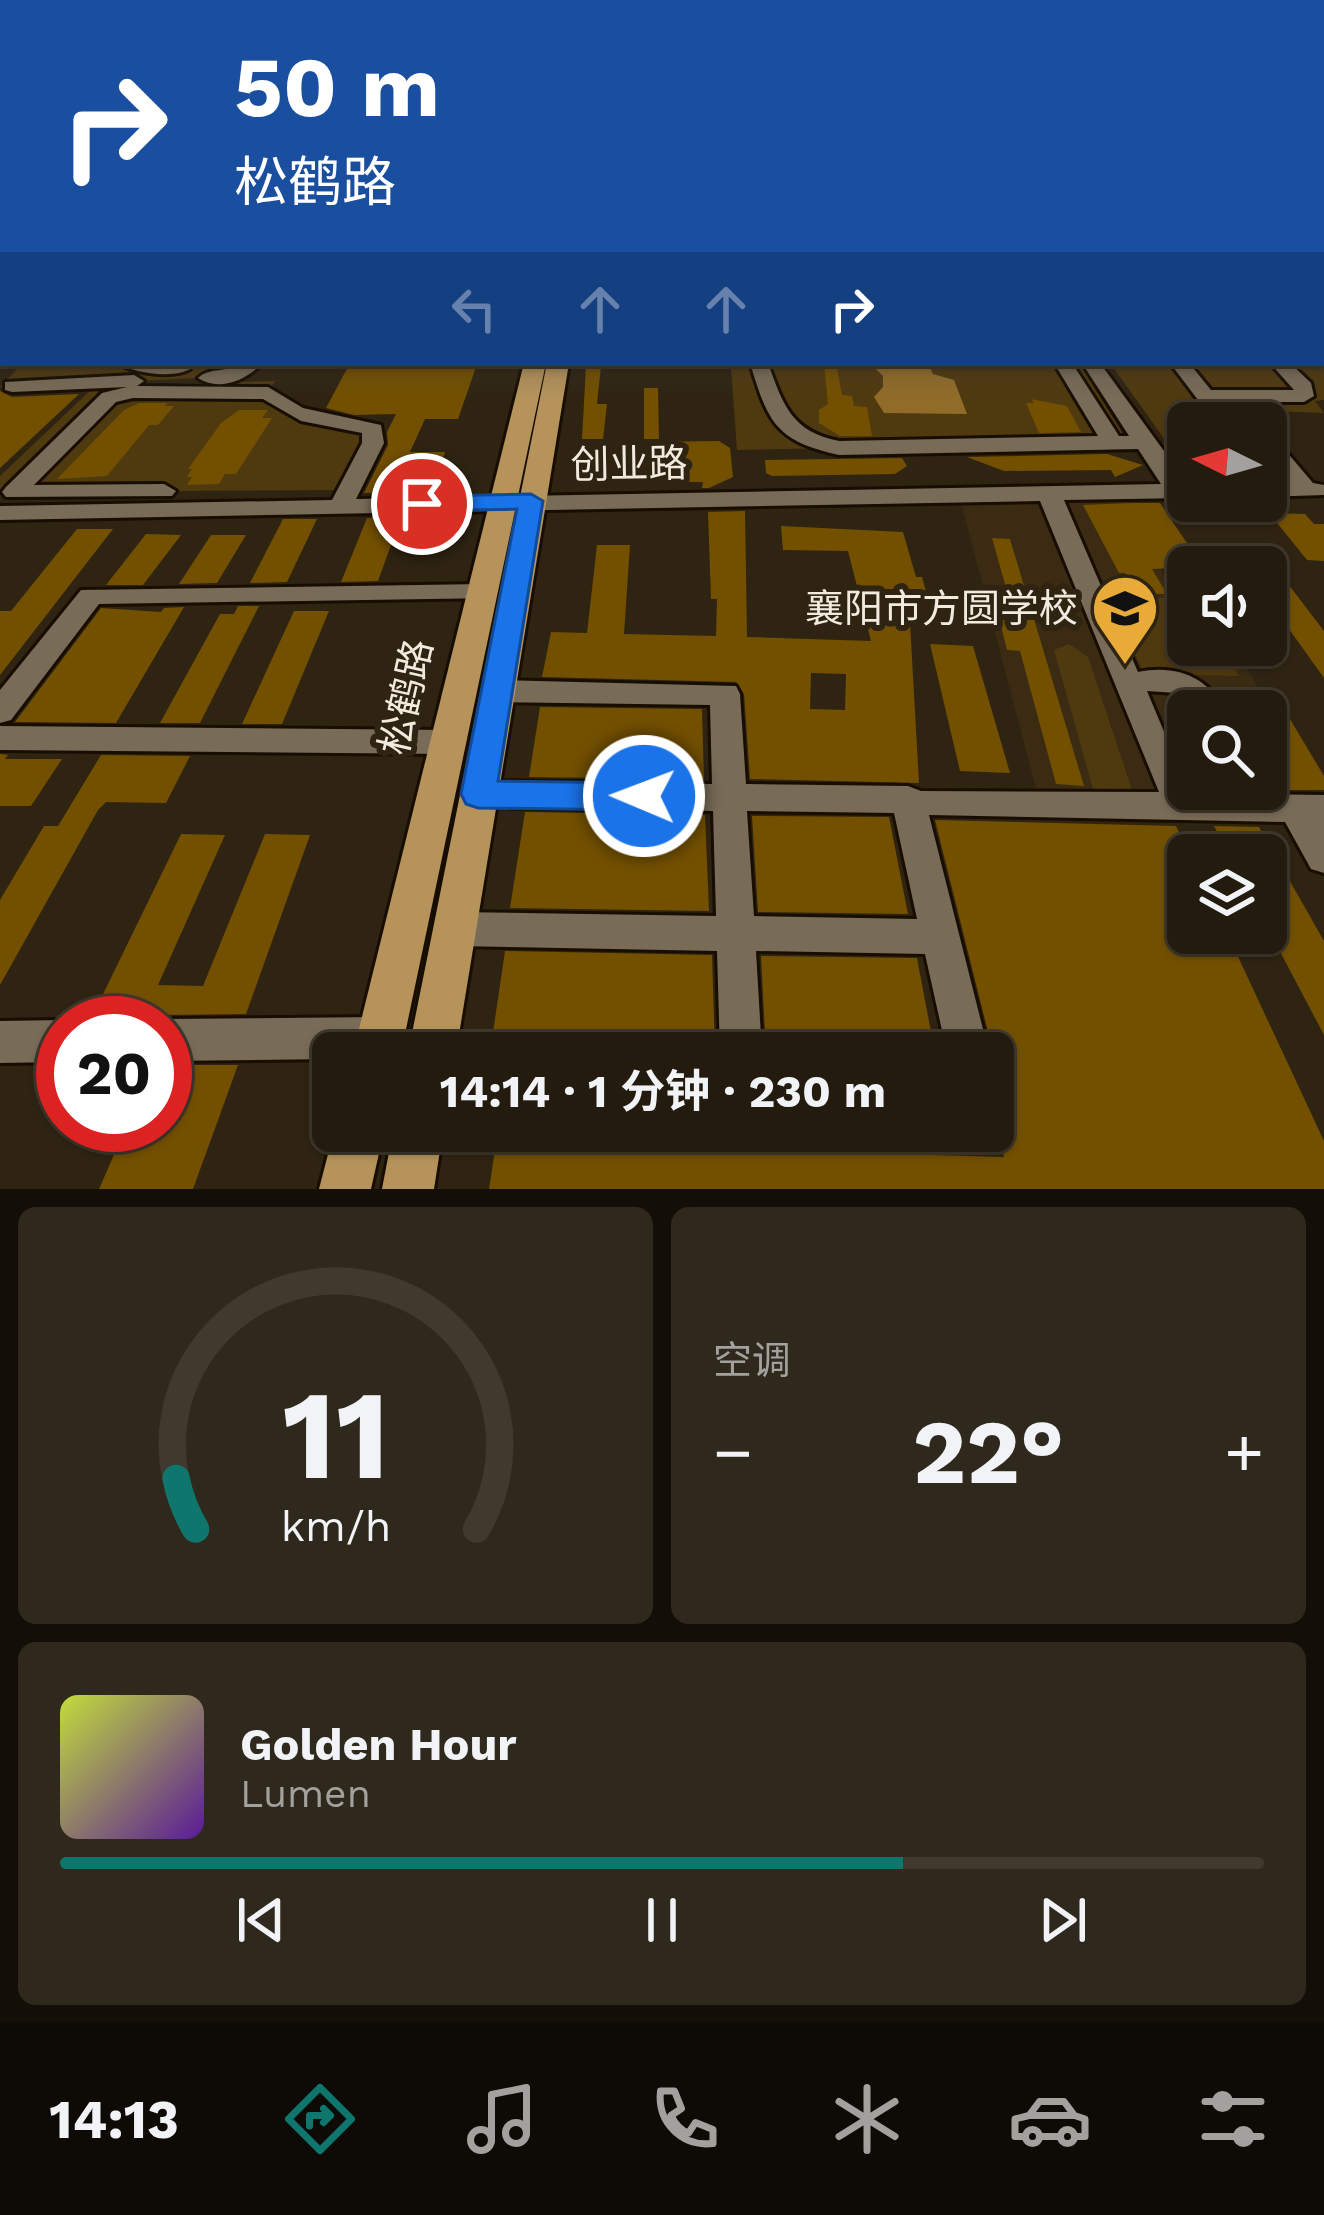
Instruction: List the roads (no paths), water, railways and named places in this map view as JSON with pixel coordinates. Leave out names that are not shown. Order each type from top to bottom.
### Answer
[{"type":"main road","name":"松鹤路","points":[[436,1032],[497,691],[535,366]]},
{"type":"main road","name":"松鹤路","points":[[382,1032],[482,592],[517,502],[557,366]]},
{"type":"street","points":[[153,366],[180,369]]},
{"type":"street","points":[[12,386],[222,377],[246,372],[251,366]]},
{"type":"street","points":[[760,366],[778,419],[792,435],[814,444],[839,448],[1144,442]]},
{"type":"street","points":[[1065,366],[1112,442]]},
{"type":"street","points":[[1093,366],[1167,471]]},
{"type":"street","points":[[1181,366],[1205,396],[1304,396],[1304,387],[1282,366]]},
{"type":"street","points":[[133,392],[268,393],[304,419],[359,424],[373,430],[373,443],[345,498],[14,492],[98,404],[133,392]]},
{"type":"street","points":[[1228,397],[1232,402]]},
{"type":"street","points":[[1287,472],[1315,489]]},
{"type":"street","name":"创业路","points":[[0,513],[345,498],[517,502],[1167,492]]},
{"type":"street","points":[[1049,494],[1129,685],[1167,760]]},
{"type":"street","points":[[0,712],[91,596],[482,592]]},
{"type":"street","points":[[1129,685],[1189,683],[1200,690]]},
{"type":"street","points":[[497,691],[724,694],[740,1032]]},
{"type":"street","points":[[0,738],[448,742]]},
{"type":"street","points":[[930,802],[1167,787]]},
{"type":"street","points":[[478,794],[908,800],[963,1032]]},
{"type":"street","points":[[1309,808],[1324,858]]},
{"type":"street","points":[[454,929],[941,937]]},
{"type":"street","points":[[0,1042],[36,1041]]},
{"type":"street","points":[[192,1041],[312,1044]]},
{"type":"place","name":"襄阳市方圆学校","points":[[1125,667]]}]
